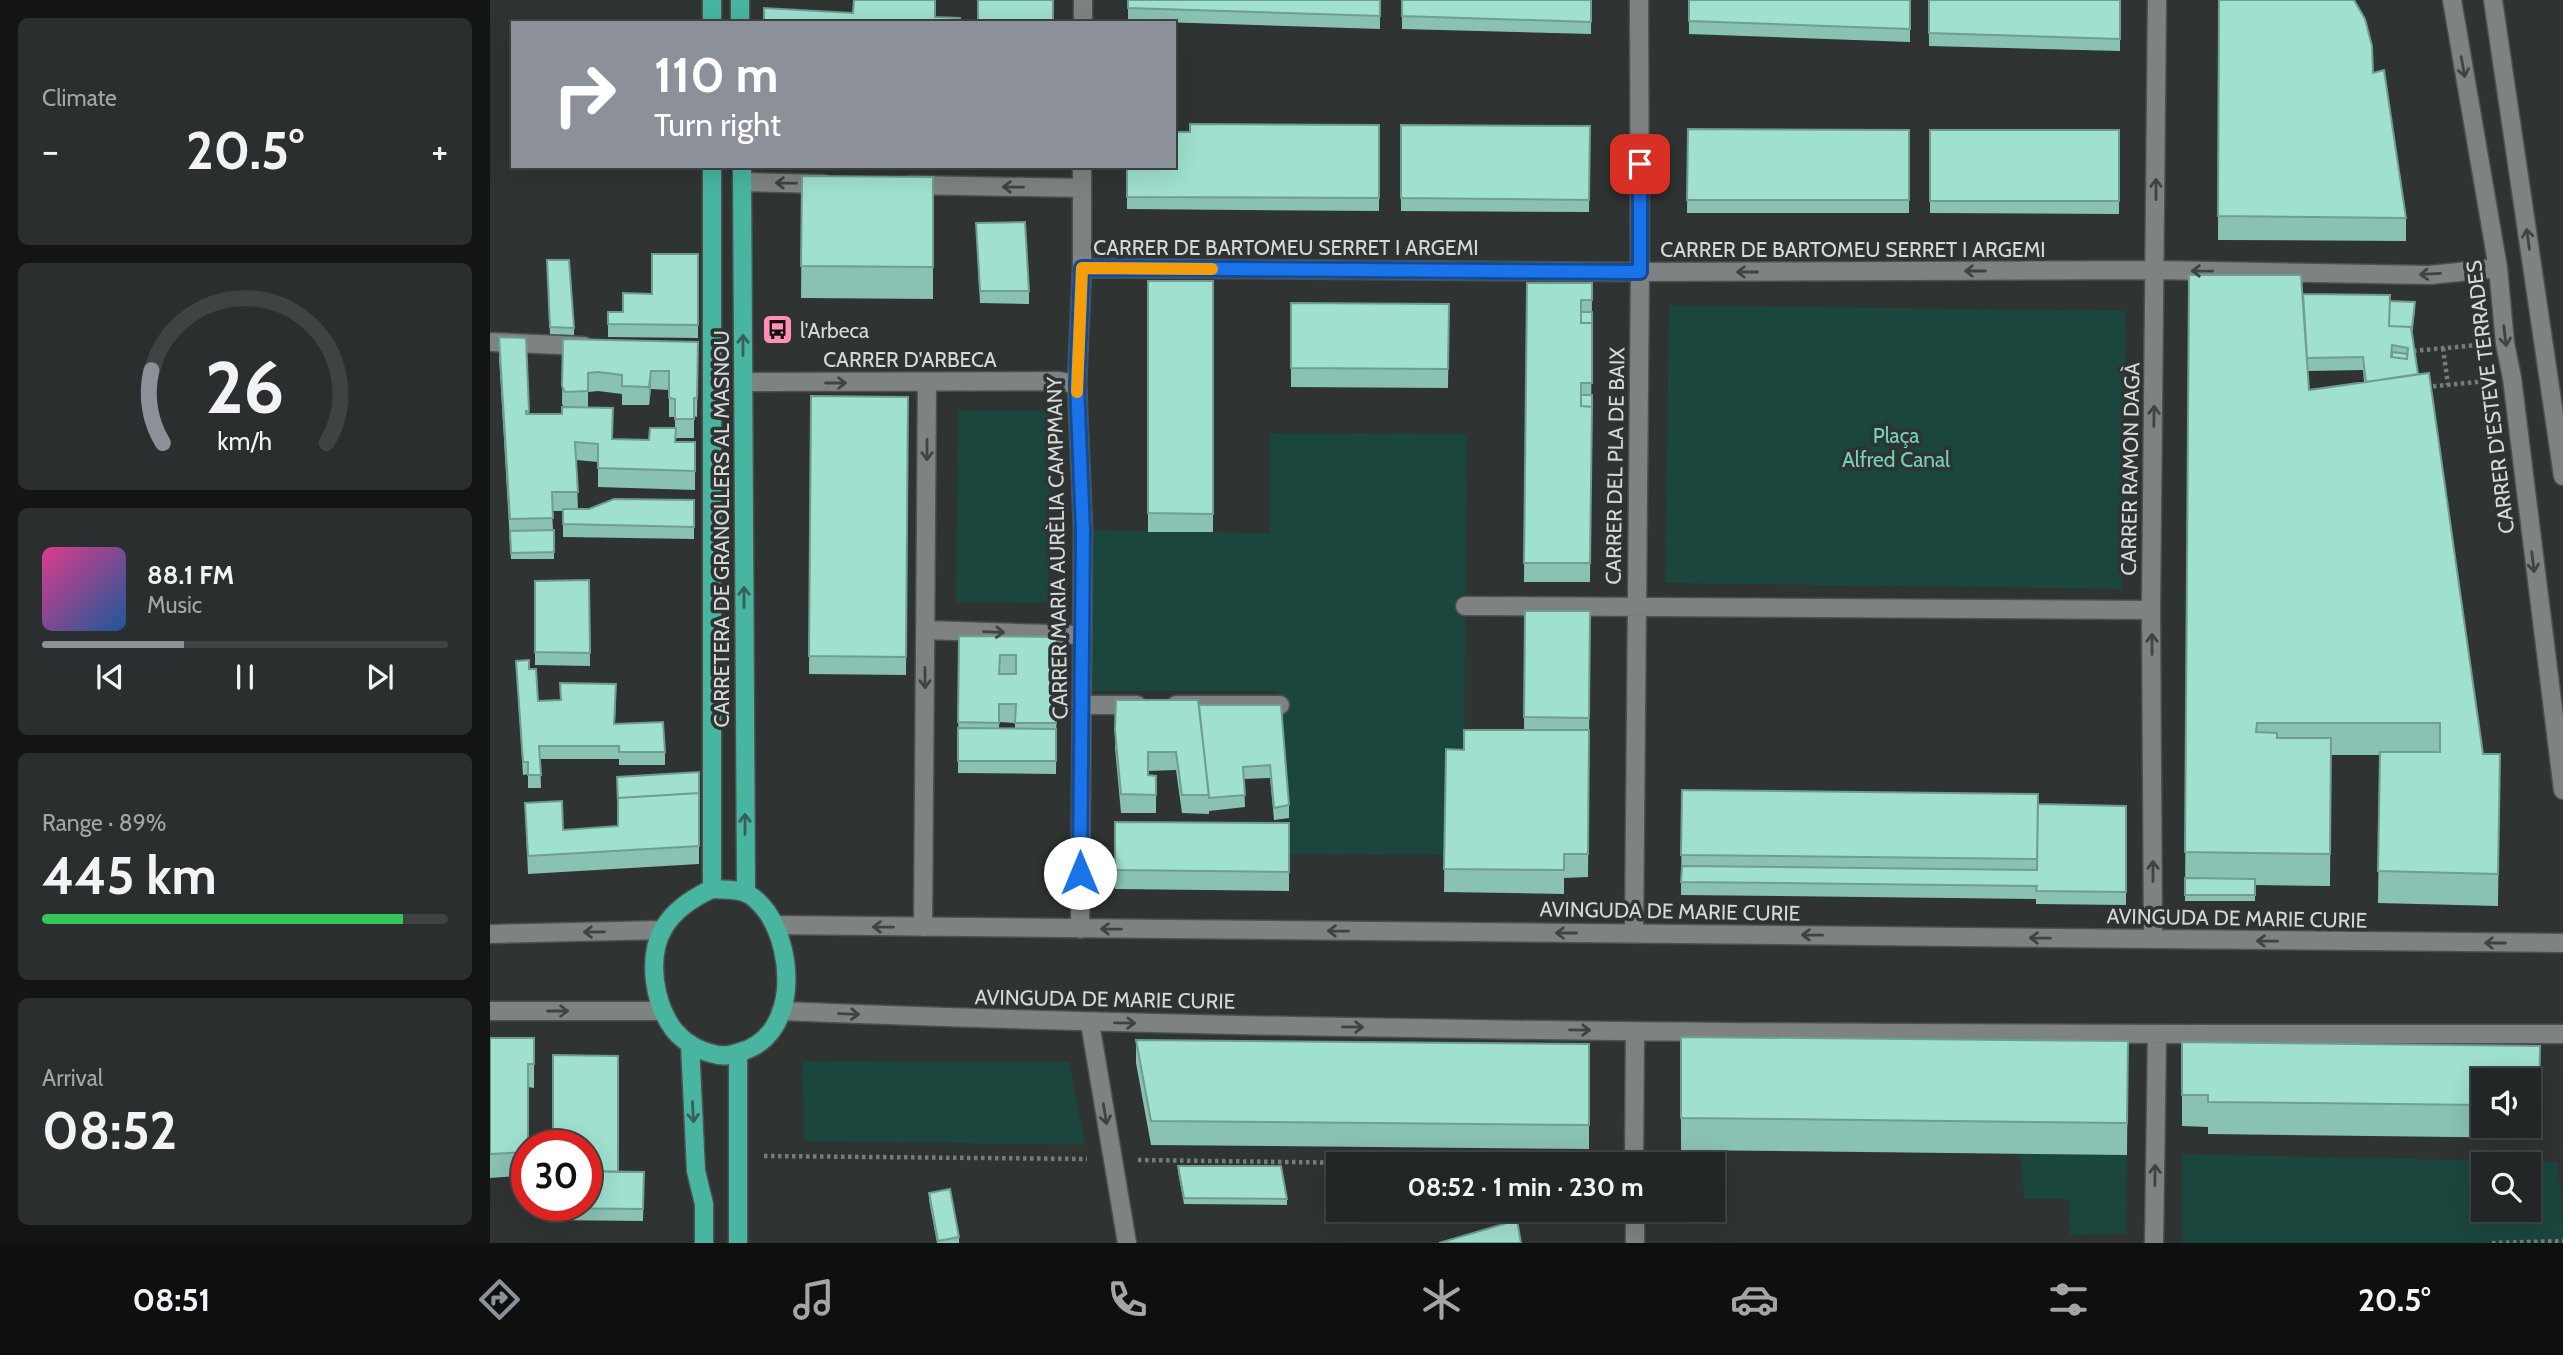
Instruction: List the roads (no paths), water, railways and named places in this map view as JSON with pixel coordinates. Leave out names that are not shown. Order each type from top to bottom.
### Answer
[{"type":"main road","points":[[712,0],[712,21]]},
{"type":"main road","points":[[740,0],[740,21]]},
{"type":"main road","name":"CARRETERA DE GRANOLLERS AL MASNOU","points":[[712,168],[712,255],[705,351],[712,889]]},
{"type":"main road","name":"CARRETERA DE GRANOLLERS AL MASNOU","points":[[742,174],[746,892]]},
{"type":"main road","points":[[712,889],[746,892],[761,904],[776,925],[786,969],[786,992],[773,1029],[761,1041],[753,1048],[721,1056],[703,1052],[674,1031],[656,991],[655,969],[663,930],[675,913],[694,897],[712,889]]},
{"type":"main road","points":[[690,1044],[696,1171],[704,1204],[704,1243]]},
{"type":"main road","points":[[738,1053],[738,1243]]},
{"type":"street","points":[[1083,0],[1083,21]]},
{"type":"street","name":"CARRER DEL PLA DE BAIX","points":[[1634,933],[1640,272],[1639,0]]},
{"type":"street","name":"CARRER RAMON DAGÀ","points":[[2153,939],[2151,610],[2157,0]]},
{"type":"street","name":"CARRER D'ESTEVE TERRADES","points":[[2452,0],[2498,268],[2505,343],[2512,378],[2563,790]]},
{"type":"street","points":[[2493,0],[2563,476]]},
{"type":"street","name":"CARRER MARIA AURÈLIA CAMPMANY","points":[[1080,929],[1083,530],[1077,384],[1082,268],[1082,168]]},
{"type":"street","points":[[742,174],[837,184]]},
{"type":"street","points":[[891,185],[1082,188]]},
{"type":"street","points":[[689,255],[712,255]]},
{"type":"street","name":"CARRER DE BARTOMEU SERRET I ARGEMI","points":[[1082,268],[1640,272],[2155,270],[2430,275],[2498,268]]},
{"type":"street","points":[[490,342],[601,347]]},
{"type":"street","name":"CARRER D'ARBECA","points":[[743,382],[1058,381],[1077,384]]},
{"type":"street","points":[[923,927],[927,382]]},
{"type":"street","points":[[1465,606],[2151,610]]},
{"type":"street","points":[[925,630],[1082,635]]},
{"type":"street","points":[[1081,705],[1280,705]]},
{"type":"street","name":"AVINGUDA DE MARIE CURIE","points":[[776,925],[2563,943]]},
{"type":"street","points":[[490,934],[663,930]]},
{"type":"street","points":[[490,1011],[663,1011]]},
{"type":"street","name":"AVINGUDA DE MARIE CURIE","points":[[781,1011],[1090,1023],[1634,1031],[2563,1034]]},
{"type":"street","points":[[1090,1023],[1128,1243]]},
{"type":"street","points":[[1634,1031],[1634,1152]]},
{"type":"street","points":[[2154,1243],[2157,1034]]},
{"type":"street","points":[[1635,1222],[1635,1243]]},
{"type":"place","name":"l'Arbeca","points":[[777,330]]},
{"type":"park label","name":"Plaça Alfred Canal","points":[[1896,447]]}]
